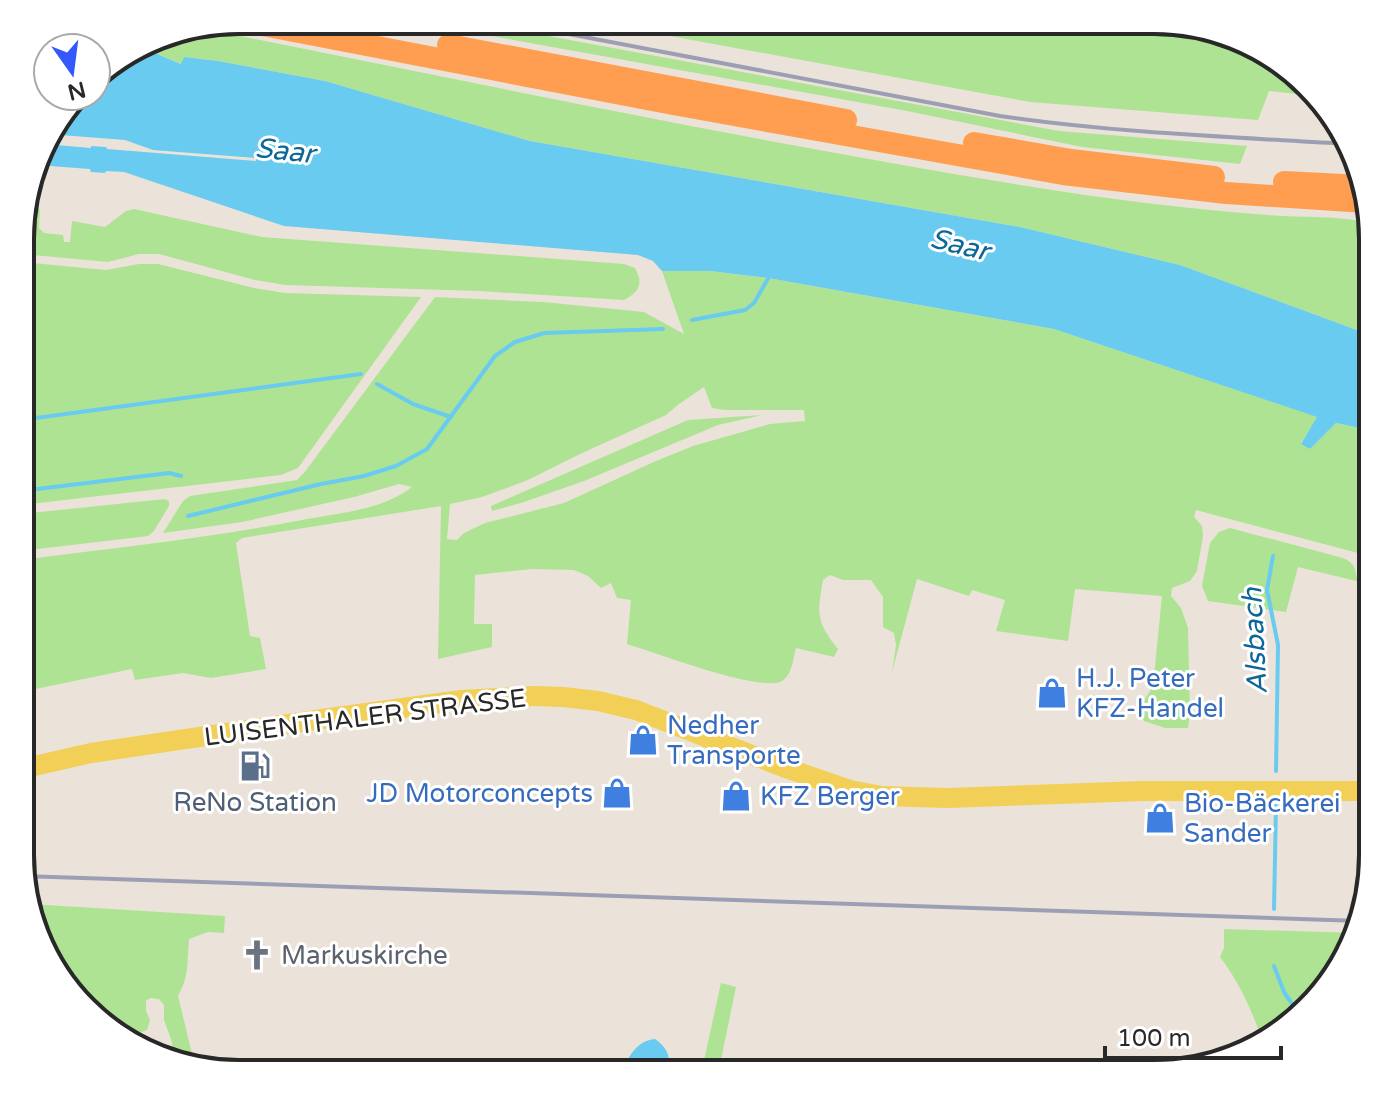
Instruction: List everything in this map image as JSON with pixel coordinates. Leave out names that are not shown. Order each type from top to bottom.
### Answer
[{"type":"highway","points":[[310,34],[688,107],[1063,174],[1226,193],[1356,203]]},
{"type":"highway","points":[[391,34],[1071,160],[1228,178],[1352,185]]},
{"type":"main road","name":"LUISENTHALER STRASSE","points":[[34,766],[114,749],[322,719],[461,700],[535,696],[598,701],[636,710],[783,767],[850,790],[882,796],[947,798],[1196,790],[1359,791]]},
{"type":"green space","points":[[233,34],[923,169],[1177,207],[1358,221],[1359,331],[1180,265],[1020,227],[530,141],[325,81],[218,61],[184,57],[182,64],[153,54],[186,41]]},
{"type":"green space","points":[[481,34],[538,34],[1059,131],[1247,146],[1240,164],[1082,147],[907,111]]},
{"type":"green space","points":[[659,34],[1167,34],[1220,45],[1256,61],[1279,76],[1298,94],[1269,91],[1258,120],[1030,102]]},
{"type":"green space","points":[[37,207],[40,210],[39,228],[44,233],[63,235],[64,242],[70,242],[72,221],[105,227],[126,211],[134,209],[262,237],[624,264],[635,268],[639,283],[636,291],[624,300],[479,291],[286,285],[255,280],[159,254],[139,254],[108,262],[34,255]]},
{"type":"green space","points":[[34,263],[106,270],[158,264],[285,293],[421,297],[298,468],[281,475],[34,504]]},
{"type":"green space","points":[[662,271],[710,271],[768,278],[1054,329],[1318,417],[1301,443],[1310,449],[1336,423],[1359,428],[1359,553],[1196,510],[1194,517],[1202,526],[1203,536],[1197,571],[1190,581],[1172,588],[1171,596],[1181,608],[1188,628],[1188,728],[1165,728],[1144,721],[1138,710],[1153,686],[1162,596],[1075,589],[1068,641],[996,631],[1005,600],[972,590],[969,596],[917,579],[892,672],[896,645],[894,633],[883,627],[883,597],[871,580],[843,580],[830,575],[823,580],[819,609],[822,624],[838,649],[834,657],[796,648],[788,675],[782,681],[770,683],[731,677],[627,644],[631,600],[617,598],[611,583],[601,588],[588,576],[574,570],[532,569],[475,575],[474,624],[492,624],[492,647],[438,659],[441,506],[242,538],[236,543],[250,636],[260,638],[266,669],[211,678],[183,673],[135,680],[132,669],[34,689],[34,558],[197,537],[345,513],[388,501],[412,487],[399,484],[242,522],[163,533],[183,501],[190,496],[297,480],[435,297],[543,302],[644,312],[684,334]],"holes":[[[704,387],[712,408],[804,410],[805,421],[770,424],[693,446],[564,503],[485,523],[457,540],[447,539],[450,504],[482,497],[528,480],[666,415]]]},
{"type":"green space","points":[[762,415],[718,425],[584,481],[492,511],[491,506],[688,420]]},
{"type":"green space","points":[[169,501],[154,531],[148,536],[34,549],[34,513]]},
{"type":"green space","points":[[1230,528],[1343,558],[1353,566],[1359,582],[1298,567],[1286,612],[1208,601],[1202,586],[1210,543],[1219,532]]},
{"type":"green space","points":[[40,905],[225,916],[224,933],[208,932],[189,939],[187,970],[178,996],[192,1054],[172,1048],[164,1020],[164,1005],[159,999],[146,1001],[150,1020],[147,1030],[138,1033],[125,1025],[94,1000],[76,980],[55,946]]},
{"type":"green space","points":[[1224,929],[1343,933],[1332,957],[1308,990],[1279,1018],[1259,1031],[1244,997],[1220,957],[1224,948]]},
{"type":"green space","points":[[721,983],[736,987],[721,1060],[704,1060]]},
{"type":"water","name":"Saar","points":[[153,54],[181,64],[184,57],[218,61],[325,81],[530,141],[1020,227],[1180,265],[1359,331],[1359,428],[1336,423],[1310,449],[1301,444],[1317,417],[1054,329],[768,278],[710,271],[662,271],[653,261],[638,255],[284,226],[124,172],[91,172],[90,169],[48,166],[57,145],[256,161],[256,158],[153,150],[125,140],[62,135],[79,112],[112,112],[112,78]]},
{"type":"water","points":[[655,1039],[663,1046],[669,1060],[628,1060],[637,1047]]},
{"type":"waterway","points":[[692,320],[745,310],[754,303],[770,275]]},
{"type":"waterway","points":[[188,516],[396,466],[427,449],[495,356],[515,342],[544,333],[663,329]]},
{"type":"waterway","points":[[34,418],[361,374]]},
{"type":"waterway","points":[[377,384],[413,404],[451,417]]},
{"type":"waterway","points":[[34,489],[169,473],[181,476]]},
{"type":"waterway","name":"Alsbach","points":[[1273,556],[1267,590],[1278,645],[1276,771]]},
{"type":"waterway","name":"Alsbach","points":[[1274,909],[1276,806]]},
{"type":"waterway","name":"Alsbach","points":[[1274,966],[1293,1005]]},
{"type":"railway","points":[[569,34],[1000,116],[1130,130],[1335,143]]},
{"type":"railway","points":[[35,876],[1347,921]]},
{"type":"place","name":"H.J. Peter KFZ-Handel","points":[[1052,693]]},
{"type":"place","name":"Nedher Transporte","points":[[643,740]]},
{"type":"place","name":"ReNo Station","points":[[255,766]]},
{"type":"place","name":"JD Motorconcepts","points":[[617,793]]},
{"type":"place","name":"KFZ Berger","points":[[736,796]]},
{"type":"place","name":"Bio-Bäckerei Sander","points":[[1160,818]]},
{"type":"place","name":"Markuskirche","points":[[257,955]]}]
